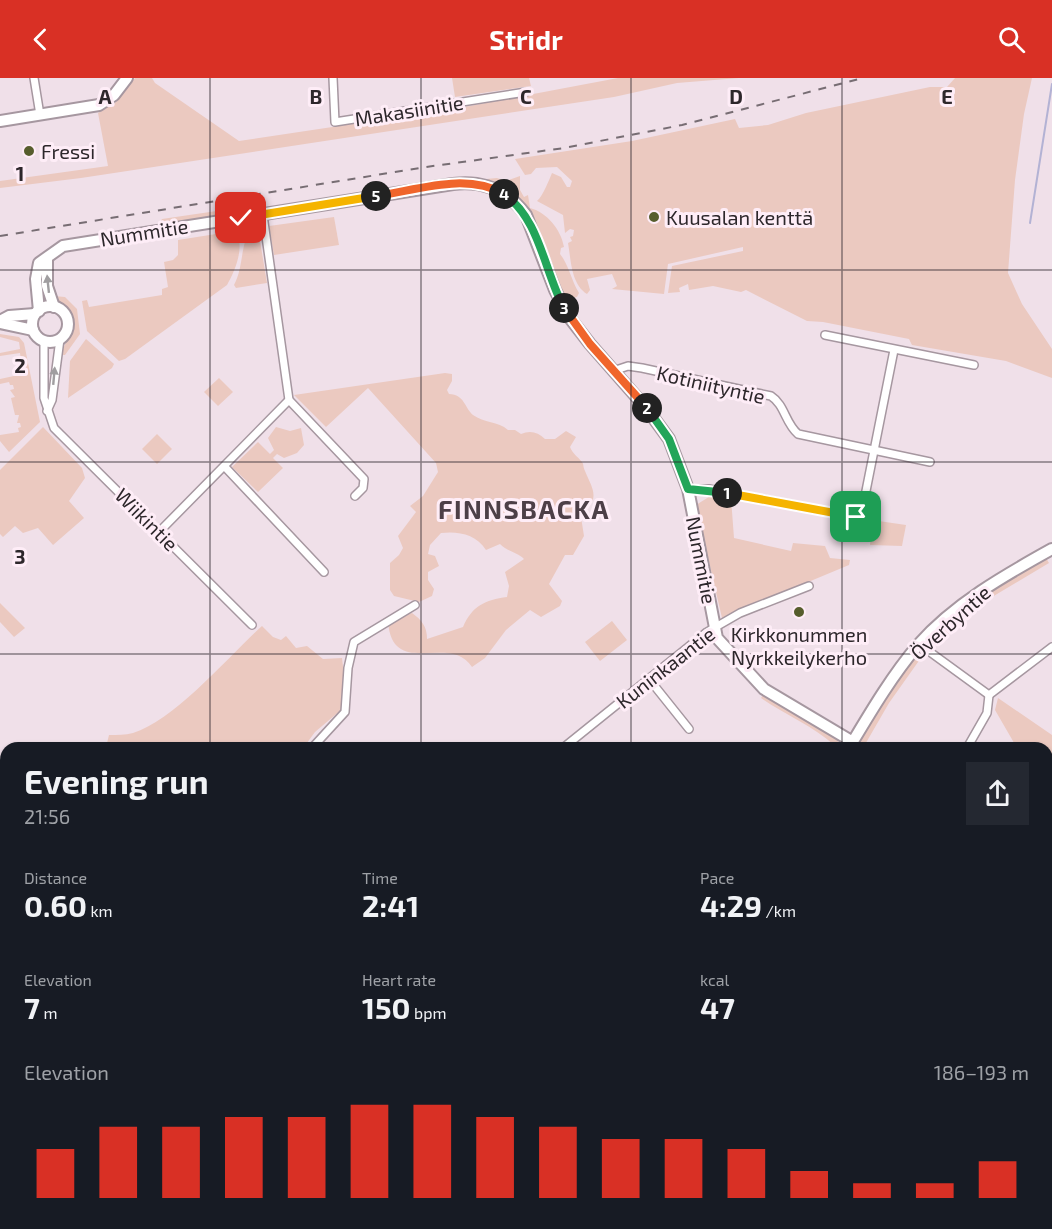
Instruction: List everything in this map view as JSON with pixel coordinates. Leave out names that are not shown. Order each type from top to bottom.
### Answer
[{"type":"street","points":[[34,78],[40,115]]},
{"type":"street","points":[[0,121],[99,105],[114,96],[127,78]]},
{"type":"street","name":"Makasiinitie","points":[[333,78],[335,122],[526,92]]},
{"type":"street","name":"Nummitie","points":[[47,259],[57,249],[71,244],[468,182],[494,188],[518,205],[526,215],[555,290],[569,317],[662,426],[688,489],[717,626],[724,634],[730,651],[764,689],[846,742]]},
{"type":"street","points":[[263,215],[289,400],[364,479],[363,488],[355,496]]},
{"type":"street","points":[[33,330],[37,313],[37,271],[39,263],[47,259],[47,286],[54,307],[62,312],[68,324],[66,332],[60,339],[52,400],[47,411]]},
{"type":"street","points":[[0,322],[9,316],[37,313],[54,307]]},
{"type":"street","points":[[0,322],[33,330],[44,341],[60,339]]},
{"type":"street","points":[[825,335],[974,365]]},
{"type":"street","name":"Wiikintie","points":[[44,341],[44,398],[54,428],[252,625]]},
{"type":"street","points":[[688,489],[710,489],[856,517],[862,511],[894,350]]},
{"type":"street","name":"Kotiniityntie","points":[[613,371],[628,366],[642,368],[771,396],[781,405],[790,426],[798,434],[930,462]]},
{"type":"street","points":[[159,532],[289,400]]},
{"type":"street","points":[[225,467],[324,572]]},
{"type":"street","name":"Överbyntie","points":[[853,742],[880,697],[919,644],[977,594],[1052,549]]},
{"type":"street","name":"Kuninkaantie","points":[[570,742],[717,626],[808,586]]},
{"type":"street","points":[[318,742],[345,712],[348,668],[354,642],[415,605]]},
{"type":"street","points":[[919,644],[989,695]]},
{"type":"street","points":[[970,742],[987,713],[989,695],[1052,647]]},
{"type":"street","points":[[649,679],[689,729]]},
{"type":"shaded area","points":[[135,78],[152,78],[155,83],[239,141],[459,108],[618,78],[739,78],[677,83],[614,97],[81,178],[0,188],[0,181],[108,166],[98,113],[116,102]]},
{"type":"shaded area","points":[[452,78],[529,78],[531,86],[455,97]]},
{"type":"shaded area","points":[[955,78],[1032,78],[1024,114],[1015,180],[1008,273],[1022,304],[1052,349],[1052,378],[1006,361],[912,345],[909,339],[807,321],[746,290],[741,292],[713,286],[689,290],[688,284],[679,288],[680,292],[668,293],[672,266],[743,251],[743,247],[668,264],[664,294],[612,289],[617,286],[612,274],[587,279],[590,290],[587,294],[578,284],[571,264],[568,243],[572,241],[570,237],[573,236],[574,230],[570,229],[565,233],[563,215],[537,201],[544,192],[552,173],[561,177],[567,187],[570,187],[572,181],[557,167],[536,168],[531,174],[525,175],[515,159],[632,141],[735,119],[739,128],[768,125],[806,113],[930,87],[947,87]]},
{"type":"shaded area","points":[[520,176],[520,190],[524,197],[528,195],[530,208],[547,217],[560,234],[564,247],[561,248],[560,254],[579,293],[577,297],[568,299],[564,296],[538,227],[529,211],[504,187],[486,179],[497,178],[506,181]]},
{"type":"shaded area","points":[[237,208],[236,213],[159,224],[162,219]]},
{"type":"shaded area","points":[[334,217],[339,245],[274,255],[269,226]]},
{"type":"shaded area","points":[[258,229],[267,283],[236,288],[234,285],[245,242],[251,230]]},
{"type":"shaded area","points":[[235,231],[240,243],[239,251],[236,265],[227,285],[125,359],[119,361],[87,331],[82,301],[87,300],[89,307],[162,295],[162,289],[168,287],[164,262],[173,260],[178,255],[178,240]]},
{"type":"shaded area","points":[[54,296],[65,297],[77,309],[80,334],[65,355],[61,355],[72,322]]},
{"type":"shaded area","points":[[0,334],[19,337],[24,343],[40,422],[9,452],[0,441],[0,435],[19,432],[18,428],[21,427],[20,423],[17,423],[19,415],[15,415],[11,398],[15,397],[10,390],[14,389],[13,385],[9,382],[0,384],[0,379],[23,374],[20,353],[0,356],[0,353],[20,349],[19,342],[0,337]]},
{"type":"shaded area","points":[[86,339],[114,364],[112,368],[68,398],[70,361]]},
{"type":"shaded area","points":[[445,373],[452,374],[452,381],[447,390],[449,394],[461,399],[477,418],[521,434],[537,433],[545,439],[555,439],[566,431],[576,437],[570,447],[583,463],[594,494],[591,504],[581,517],[584,536],[573,555],[565,555],[549,584],[562,601],[560,606],[541,617],[530,610],[506,630],[485,658],[472,667],[462,657],[450,653],[411,652],[400,649],[392,639],[388,622],[412,613],[423,624],[427,639],[463,627],[480,605],[507,597],[509,586],[505,572],[524,559],[500,544],[486,550],[472,537],[441,533],[430,545],[428,554],[435,556],[439,566],[428,572],[428,580],[434,589],[432,596],[419,602],[394,596],[390,590],[390,563],[403,548],[398,536],[416,512],[410,506],[423,496],[438,472],[436,463],[368,388],[326,427],[294,395]]},
{"type":"shaded area","points":[[219,378],[233,392],[218,406],[204,392]]},
{"type":"shaded area","points":[[43,427],[82,468],[85,478],[69,501],[84,518],[53,545],[38,528],[23,533],[15,526],[3,537],[0,534],[0,470]]},
{"type":"shaded area","points":[[276,427],[290,431],[301,428],[304,445],[297,453],[284,458],[277,454],[273,458],[283,468],[258,492],[232,467],[258,442],[270,454],[274,450],[268,438]]},
{"type":"shaded area","points":[[157,434],[172,449],[157,464],[142,449]]},
{"type":"shaded area","points":[[712,495],[731,498],[734,538],[791,551],[793,543],[825,546],[830,558],[850,560],[849,565],[722,618],[696,505]]},
{"type":"shaded area","points":[[872,520],[906,525],[902,546],[870,545]]},
{"type":"shaded area","points":[[1046,558],[1049,563],[992,597],[935,646],[932,645],[934,638],[971,605]]},
{"type":"shaded area","points":[[0,603],[25,628],[14,637],[0,622]]},
{"type":"shaded area","points":[[612,621],[627,640],[600,661],[585,642]]},
{"type":"shaded area","points":[[262,626],[273,637],[281,640],[286,636],[296,648],[307,646],[323,659],[342,658],[345,684],[341,710],[315,732],[308,742],[107,742],[109,735],[133,733],[149,726],[201,686]]},
{"type":"shaded area","points":[[923,655],[889,703],[866,742],[860,742],[896,681],[915,659]]},
{"type":"shaded area","points":[[764,693],[838,742],[830,742],[818,732],[761,698]]},
{"type":"shaded area","points":[[998,698],[1052,735],[1052,742],[1014,742],[995,710]]},
{"type":"waterway","points":[[1030,223],[1052,84]]},
{"type":"railway","points":[[0,236],[426,167],[564,148],[682,125],[863,78]]},
{"type":"place","name":"Fressi","points":[[29,151]]},
{"type":"place","name":"Kuusalan kenttä","points":[[654,217]]},
{"type":"place","name":"Kirkkonummen Nyrkkeilykerho","points":[[799,612]]},
{"type":"district","name":"FINNSBACKA","points":[[524,508]]},
{"type":"route","points":[[241,218],[468,182],[494,188],[518,205],[526,215],[555,290],[569,317],[662,426],[688,489],[710,489],[856,517]]}]
